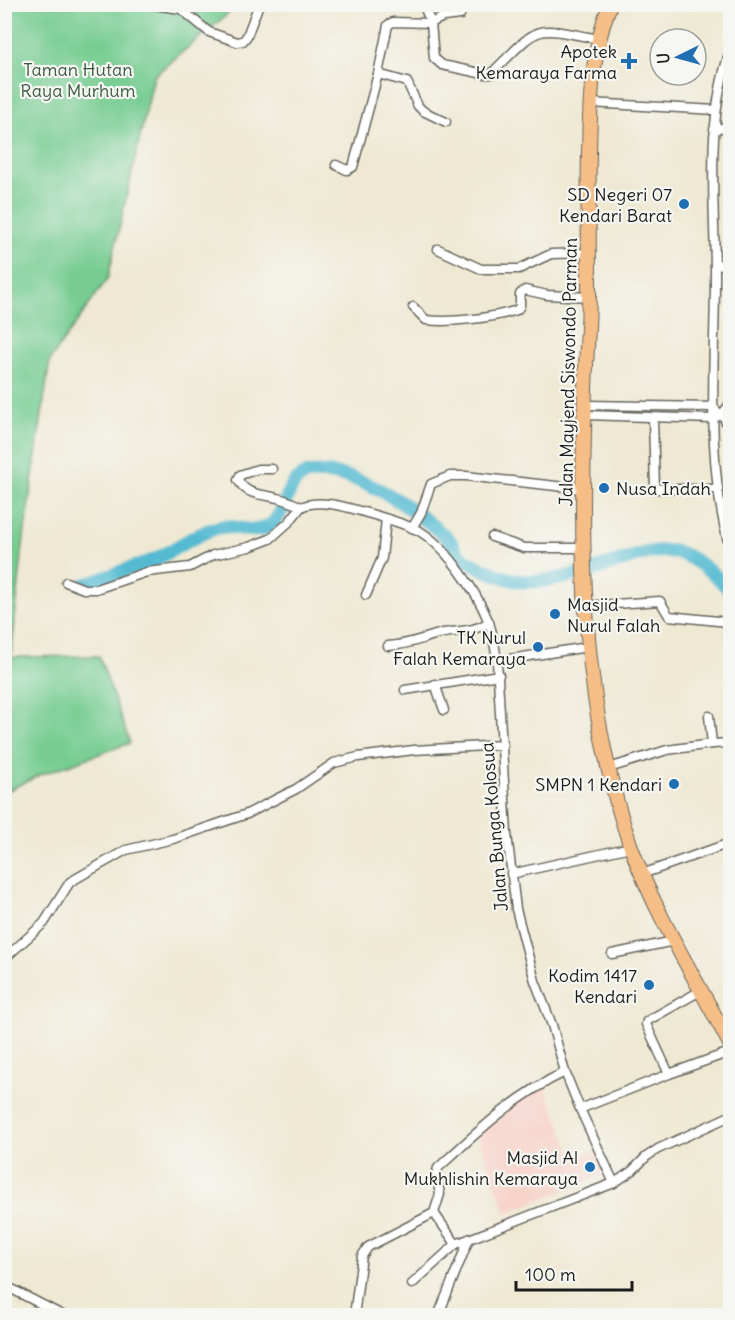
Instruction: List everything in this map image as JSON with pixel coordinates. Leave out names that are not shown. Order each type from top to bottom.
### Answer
[{"type":"highway","name":"Jalan Mayjend Siswondo Parman","points":[[610,4],[598,39],[590,103],[589,297],[583,489],[583,580],[588,647],[599,728],[631,847],[674,941],[730,1044]]},
{"type":"street","points":[[147,4],[189,9],[209,32],[237,42],[247,36],[259,4]]},
{"type":"street","points":[[423,4],[431,23],[435,61],[442,65],[484,74],[494,71],[536,32],[549,30],[598,39]]},
{"type":"street","points":[[336,165],[347,170],[353,167],[378,74],[388,25],[393,22],[431,23],[443,17],[460,15]]},
{"type":"street","points":[[730,54],[721,81],[714,129],[717,413],[715,470],[730,549]]},
{"type":"street","points":[[378,74],[406,82],[418,106],[423,111],[446,122]]},
{"type":"street","points":[[590,103],[716,110]]},
{"type":"street","points":[[714,129],[730,127]]},
{"type":"street","points":[[438,249],[479,269],[519,269],[551,254],[589,253]]},
{"type":"street","points":[[715,264],[730,266]]},
{"type":"street","points":[[412,307],[426,320],[448,320],[483,318],[517,310],[520,306],[520,294],[525,290],[547,295],[589,297]]},
{"type":"street","points":[[585,410],[653,418],[717,413],[730,404]]},
{"type":"street","points":[[585,410],[717,413],[730,429]]},
{"type":"street","points":[[653,418],[655,489],[718,489]]},
{"type":"street","points":[[66,582],[84,589],[96,589],[147,572],[190,567],[213,555],[249,547],[270,539],[289,522],[301,507],[276,497],[249,492],[238,480],[240,475],[248,471],[272,469]]},
{"type":"street","points":[[417,521],[431,484],[450,476],[490,478],[583,489]]},
{"type":"street","name":"Jalan Bunga Kolosua","points":[[301,507],[316,503],[358,510],[386,519],[417,521],[475,595],[489,622],[499,675],[511,874],[524,945],[552,1025],[565,1072],[614,1183]]},
{"type":"street","points":[[366,596],[381,565],[386,519]]},
{"type":"street","points":[[492,537],[524,548],[583,548]]},
{"type":"street","points":[[585,606],[660,601],[669,616],[728,622],[730,648]]},
{"type":"street","points":[[388,646],[414,643],[445,633],[477,629],[489,622]]},
{"type":"street","points":[[497,661],[588,647]]},
{"type":"street","points":[[405,690],[499,675]]},
{"type":"street","points":[[435,684],[444,710]]},
{"type":"street","points":[[709,716],[712,744]]},
{"type":"street","points":[[609,768],[668,750],[730,742]]},
{"type":"street","points":[[4,959],[44,923],[70,882],[126,850],[173,839],[247,814],[296,789],[334,763],[358,757],[414,750],[503,745]]},
{"type":"street","points":[[642,874],[730,843]]},
{"type":"street","points":[[511,874],[631,847]]},
{"type":"street","points":[[612,954],[674,941]]},
{"type":"street","points":[[669,1074],[646,1023],[702,990]]},
{"type":"street","points":[[580,1109],[730,1052]]},
{"type":"street","points":[[354,1316],[362,1256],[368,1247],[434,1213],[440,1194],[436,1174],[438,1168],[483,1127],[533,1088],[565,1072]]},
{"type":"street","points":[[412,1284],[456,1244],[614,1183],[632,1172],[646,1157],[658,1149],[730,1116]]},
{"type":"street","points":[[434,1213],[456,1244]]},
{"type":"street","points":[[438,1316],[469,1239]]},
{"type":"street","points":[[4,1285],[64,1316]]},
{"type":"shaded area","points":[[544,1085],[574,1159],[596,1151],[606,1174],[506,1213],[477,1135]]},
{"type":"green space","name":"Taman Hutan Raya Murhum","points":[[5,5],[228,5],[229,13],[154,76],[108,278],[50,360],[24,537],[11,657],[99,656],[130,743],[40,775],[5,792]]},
{"type":"waterway","points":[[83,585],[152,561],[194,537],[216,528],[263,529],[269,526],[280,513],[297,480],[313,473],[350,478],[386,493],[434,527],[450,541],[463,558],[506,578],[531,582],[554,579],[642,554],[667,551],[683,554],[697,562],[730,591]]},
{"type":"place","name":"Apotek Kemaraya Farma","points":[[629,61]]},
{"type":"place","name":"SD Negeri 07 Kendari Barat","points":[[684,204]]},
{"type":"place","name":"Nusa Indah","points":[[604,488]]},
{"type":"place","name":"Masjid Nurul Falah","points":[[555,614]]},
{"type":"place","name":"TK Nurul Falah Kemaraya","points":[[538,647]]},
{"type":"place","name":"SMPN 1 Kendari","points":[[674,784]]},
{"type":"place","name":"Kodim 1417 Kendari","points":[[649,985]]},
{"type":"place","name":"Masjid Al Mukhlishin Kemaraya","points":[[590,1167]]}]
